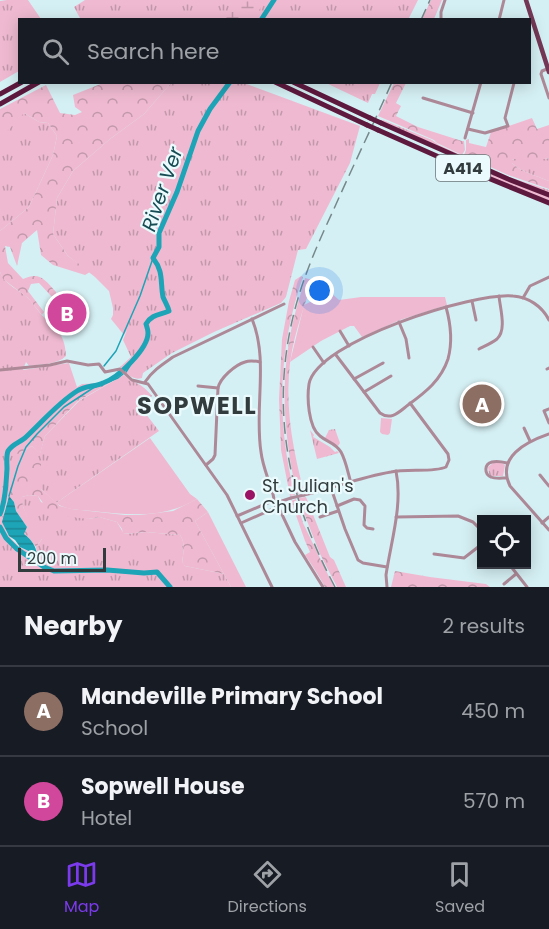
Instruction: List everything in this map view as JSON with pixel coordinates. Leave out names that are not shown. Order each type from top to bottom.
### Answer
[{"type":"highway","points":[[0,93],[18,84]]},
{"type":"highway","points":[[0,104],[35,84]]},
{"type":"highway","name":"A414","points":[[279,84],[476,174],[549,203]]},
{"type":"highway","name":"A414","points":[[297,84],[381,123],[549,195]]},
{"type":"main road","points":[[526,0],[548,70]]},
{"type":"street","points":[[441,18],[446,0]]},
{"type":"street","points":[[500,18],[504,0]]},
{"type":"street","points":[[548,70],[542,71],[541,74],[549,98]]},
{"type":"street","points":[[465,138],[480,84]]},
{"type":"street","points":[[468,129],[485,133],[508,126],[505,118],[514,84]]},
{"type":"street","points":[[423,98],[473,113]]},
{"type":"street","points":[[523,298],[530,286],[549,277]]},
{"type":"street","points":[[479,349],[494,341],[501,333],[499,296]]},
{"type":"street","points":[[351,483],[340,450],[316,432],[310,419],[310,380],[324,363],[366,336],[399,322],[472,301],[499,296],[523,298],[537,305],[548,315],[549,320]]},
{"type":"street","points":[[472,301],[476,320]]},
{"type":"street","points":[[145,382],[160,366],[173,357],[284,304]]},
{"type":"street","points":[[336,354],[380,413],[387,417],[395,415],[425,393],[436,381],[448,358],[451,334],[446,307]]},
{"type":"street","points":[[252,319],[259,340],[258,421],[264,465],[274,501],[279,504],[295,542],[323,587]]},
{"type":"street","points":[[399,322],[406,339],[409,358]]},
{"type":"street","points":[[340,331],[349,346]]},
{"type":"street","points":[[313,347],[324,363]]},
{"type":"street","points":[[0,370],[68,361],[88,365],[98,364],[107,372],[118,369],[132,380],[148,384],[227,495],[272,587]]},
{"type":"street","points":[[206,465],[215,455],[219,383],[223,377],[242,363],[260,362]]},
{"type":"street","points":[[354,379],[383,363]]},
{"type":"street","points":[[364,392],[391,376]]},
{"type":"street","points":[[198,386],[218,388]]},
{"type":"street","points":[[241,523],[291,498],[396,471],[445,468],[449,463],[448,454],[410,403]]},
{"type":"street","points":[[549,409],[544,411],[549,423]]},
{"type":"street","points":[[524,428],[530,441]]},
{"type":"street","points":[[549,434],[530,441],[511,457],[507,463],[506,478],[510,486],[549,530]]},
{"type":"street","points":[[506,478],[491,477],[486,469],[491,462],[507,463]]},
{"type":"street","points":[[387,587],[387,567],[399,490],[396,471]]},
{"type":"street","points":[[540,475],[549,486]]},
{"type":"street","points":[[331,488],[358,560],[387,567]]},
{"type":"street","points":[[320,517],[354,500],[360,500],[365,506],[364,525],[373,529]]},
{"type":"street","points":[[237,516],[274,501]]},
{"type":"street","points":[[396,517],[458,516],[477,526]]},
{"type":"street","points":[[542,523],[549,517]]},
{"type":"street","points":[[434,554],[462,558],[477,548]]},
{"type":"street","points":[[512,569],[527,587]]},
{"type":"street","points":[[504,584],[516,574]]},
{"type":"green space","points":[[28,0],[40,18],[18,18],[18,72],[0,82],[0,1]]},
{"type":"green space","points":[[85,0],[418,0],[409,18],[80,18],[74,7]]},
{"type":"green space","points":[[237,0],[265,0],[255,18],[223,18]]},
{"type":"green space","points":[[431,0],[442,0],[434,18],[422,18]]},
{"type":"green space","points":[[100,84],[170,84],[144,114],[73,171],[57,198],[53,234],[68,256],[90,272],[85,275],[53,265],[41,255],[37,230],[22,243],[17,266],[10,247],[5,246],[8,263],[23,279],[38,276],[56,292],[56,296],[52,297],[39,283],[31,284],[28,291],[44,312],[42,315],[28,298],[3,279],[0,272],[0,231],[29,207],[53,155],[57,136],[48,123],[39,122],[24,113],[0,139],[0,109],[46,85],[60,113],[75,115],[82,112],[75,107],[73,95]]},
{"type":"green space","points":[[170,84],[247,84],[360,126],[350,163],[306,249],[298,250],[286,297],[281,303],[172,353],[143,373],[142,378],[136,378],[120,367],[131,357],[123,340],[127,330],[124,335],[111,319],[113,308],[109,291],[68,256],[53,234],[57,198],[73,171],[144,114]]},
{"type":"green space","points":[[328,84],[380,84],[368,103]]},
{"type":"green space","points":[[394,84],[406,84],[396,103],[401,106],[396,116],[418,127],[464,141],[465,150],[462,155],[434,140],[378,116]]},
{"type":"green space","points":[[24,113],[39,122],[48,123],[57,136],[53,155],[29,207],[0,231],[0,121]]},
{"type":"green space","points":[[532,118],[537,129],[549,125],[549,158],[514,159],[512,163],[524,171],[549,181],[549,189],[508,175],[464,155],[466,140],[469,139],[469,143],[486,147],[491,132]]},
{"type":"green space","points":[[383,120],[432,140],[509,177],[549,190],[549,194],[513,180]]},
{"type":"green space","points":[[549,158],[549,181],[524,171],[512,163],[514,159]]},
{"type":"green space","points":[[469,164],[549,197],[549,202],[467,168]]},
{"type":"green space","points":[[0,272],[12,287],[28,298],[64,342],[66,356],[62,359],[54,363],[29,366],[26,362],[23,370],[69,363],[77,387],[23,438],[12,445],[18,454],[32,446],[40,453],[45,436],[79,401],[124,375],[145,388],[152,396],[139,405],[159,431],[56,503],[41,489],[8,499],[4,525],[9,536],[22,548],[37,555],[36,547],[42,539],[26,514],[22,497],[38,496],[41,502],[88,519],[99,517],[117,522],[124,534],[146,532],[180,535],[184,545],[182,563],[185,566],[224,574],[231,587],[0,587]]},
{"type":"green space","points":[[303,277],[284,358],[282,385],[285,440],[295,495],[290,496],[281,450],[279,399],[282,339],[295,280]]},
{"type":"green space","points":[[305,278],[313,280],[295,338],[288,389],[292,434],[304,492],[297,494],[289,455],[285,416],[285,376],[291,330]]},
{"type":"green space","points":[[330,292],[339,300],[361,297],[445,297],[447,305],[400,320],[362,337],[354,326],[350,326],[321,341],[290,362],[304,305]]},
{"type":"green space","points":[[118,372],[124,375],[78,401],[45,436],[40,454],[32,446],[18,454],[5,454],[12,445],[23,438],[77,387],[82,384],[102,383]]},
{"type":"green space","points":[[381,418],[392,419],[388,435],[380,432]]},
{"type":"green space","points":[[335,429],[340,443],[338,446],[325,438],[329,430]]},
{"type":"green space","points":[[310,430],[313,437],[339,453],[317,459]]},
{"type":"green space","points":[[150,438],[190,494],[197,499],[172,510],[146,514],[78,510],[56,503]]},
{"type":"green space","points":[[41,462],[41,489],[60,506],[72,509],[140,515],[173,511],[197,499],[208,512],[195,521],[224,574],[182,564],[184,545],[180,535],[146,532],[123,534],[117,522],[99,517],[88,519],[56,515],[48,510],[38,496],[29,495],[22,497],[22,502],[28,517],[42,533],[42,539],[36,547],[24,534],[27,527],[9,496],[17,471],[25,466]]},
{"type":"green space","points":[[493,463],[505,465],[503,476],[489,474],[488,467]]},
{"type":"green space","points":[[306,497],[330,557],[334,560],[346,587],[337,587],[320,554],[298,498]]},
{"type":"green space","points":[[296,499],[303,523],[334,587],[325,587],[305,555],[310,552],[291,501]]},
{"type":"green space","points":[[208,512],[246,587],[231,587],[195,521]]},
{"type":"green space","points":[[395,571],[486,584],[490,587],[391,587]]},
{"type":"water","points":[[9,496],[27,527],[24,534],[33,543],[37,555],[20,547],[9,536],[2,522]]},
{"type":"waterway","name":"River Ver","points":[[262,18],[274,0]]},
{"type":"waterway","name":"River Ver","points":[[0,514],[5,497],[8,451],[70,396],[80,389],[109,380],[124,369],[138,355],[147,340],[146,324],[148,321],[169,311],[163,297],[160,273],[153,258],[159,247],[159,233],[177,192],[198,131],[210,109],[229,84]]},
{"type":"waterway","points":[[104,366],[116,351],[140,296],[153,258]]},
{"type":"waterway","name":"River Ver","points":[[126,372],[135,358]]},
{"type":"waterway","points":[[9,496],[26,447],[37,434],[64,407],[93,388],[123,374]]},
{"type":"waterway","name":"River Ver","points":[[0,527],[6,538],[17,549],[54,571],[157,572],[170,587]]},
{"type":"railway","points":[[422,18],[430,0]]},
{"type":"railway","points":[[335,587],[305,520],[288,452],[284,417],[287,346],[295,309],[312,259],[391,84]]},
{"type":"place","name":"Sopwell House","points":[[67,313]]},
{"type":"place","name":"Mandeville Primary School","points":[[482,404]]},
{"type":"place","name":"St. Julian's Church","points":[[250,495]]},
{"type":"district","name":"SOPWELL","points":[[197,405]]}]
